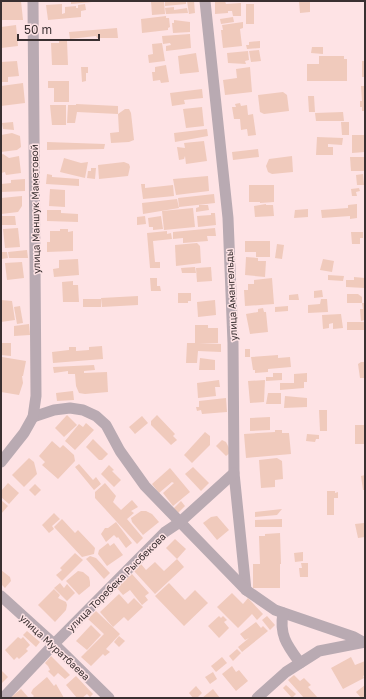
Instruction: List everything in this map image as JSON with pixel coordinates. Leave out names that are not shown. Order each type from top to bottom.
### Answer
[{"type":"street","name":"улица Маншук Маметовой","points":[[33,1],[37,321],[36,396],[33,417]]},
{"type":"street","name":"улица Амангельды","points":[[205,1],[228,218],[233,343],[234,473],[246,590]]},
{"type":"street","points":[[1,462],[24,433],[33,417],[54,410],[70,408],[83,410],[96,416],[106,425],[120,451],[145,486],[246,590],[275,610],[354,637],[364,642]]},
{"type":"street","name":"улица Торебека Рысбекова","points":[[3,698],[54,644],[165,532],[180,522],[234,473]]},
{"type":"street","name":"улица Муратбаева","points":[[1,596],[54,644],[109,698]]},
{"type":"street","points":[[283,613],[280,627],[288,646],[300,663]]},
{"type":"street","points":[[257,698],[286,672],[319,651],[364,642]]},
{"type":"building","points":[[21,1],[23,20],[2,20],[1,2]]},
{"type":"building","points":[[71,1],[92,1],[92,2],[71,4]]},
{"type":"building","points":[[151,1],[164,1],[165,14],[152,15]]},
{"type":"building","points":[[165,1],[186,1],[186,4],[165,6]]},
{"type":"building","points":[[187,1],[194,1],[195,13],[189,14]]},
{"type":"building","points":[[215,1],[225,1],[226,4],[241,3],[241,16],[233,16],[232,11],[228,11],[228,13],[215,14]]},
{"type":"building","points":[[299,1],[310,1],[310,12],[300,13]]},
{"type":"building","points":[[62,4],[62,14],[65,13],[65,7],[76,6],[76,8],[78,8],[78,5],[85,4],[86,10],[81,11],[81,17],[48,20],[46,5]]},
{"type":"building","points":[[246,4],[254,4],[254,24],[246,24]]},
{"type":"building","points":[[174,7],[174,10],[187,8],[188,13],[166,14],[165,8]]},
{"type":"building","points":[[166,16],[166,18],[169,18],[170,27],[168,30],[142,33],[141,19]]},
{"type":"building","points":[[233,17],[234,22],[221,24],[220,19]]},
{"type":"building","points":[[174,20],[190,22],[190,32],[173,33],[172,23],[174,23]]},
{"type":"building","points":[[243,22],[243,28],[240,29],[242,46],[223,48],[221,30],[223,30],[222,25]]},
{"type":"building","points":[[16,25],[18,46],[1,48],[1,27]]},
{"type":"building","points":[[117,28],[118,38],[97,38],[96,36],[70,39],[69,32]]},
{"type":"building","points":[[190,34],[191,48],[166,51],[166,46],[171,45],[170,43],[163,44],[162,36]]},
{"type":"building","points":[[59,41],[67,41],[68,65],[52,65],[51,43],[59,43]]},
{"type":"building","points":[[260,41],[260,48],[247,49],[246,45],[249,45],[249,42]]},
{"type":"building","points":[[162,43],[165,61],[149,63],[148,55],[153,54],[152,44]]},
{"type":"building","points":[[312,47],[323,47],[323,54],[311,53]]},
{"type":"building","points":[[259,50],[261,61],[251,62],[249,51]]},
{"type":"building","points":[[248,51],[249,60],[245,61],[246,64],[228,63],[227,53]]},
{"type":"building","points":[[196,53],[199,72],[180,74],[178,56]]},
{"type":"building","points":[[319,56],[344,56],[344,59],[347,59],[347,81],[307,81],[307,64],[319,64]]},
{"type":"building","points":[[17,61],[19,76],[8,77],[8,82],[1,82],[1,62]]},
{"type":"building","points":[[362,61],[365,61],[365,77],[362,77]]},
{"type":"building","points":[[166,65],[169,82],[161,83],[160,80],[153,81],[152,72],[155,72],[155,67]]},
{"type":"building","points":[[81,67],[88,67],[86,81],[82,82]]},
{"type":"building","points":[[250,67],[252,92],[225,95],[223,80],[237,78],[236,69]]},
{"type":"building","points":[[48,81],[69,81],[69,102],[54,102],[54,88],[48,88]]},
{"type":"building","points":[[23,83],[25,103],[1,106],[1,86]]},
{"type":"building","points":[[361,86],[365,86],[365,111],[362,111],[362,107],[360,107],[360,101],[362,101]]},
{"type":"building","points":[[202,89],[203,98],[184,100],[185,104],[172,106],[170,93]]},
{"type":"building","points":[[283,92],[287,95],[289,111],[264,114],[260,112],[258,95]]},
{"type":"building","points":[[308,96],[314,96],[315,112],[309,112]]},
{"type":"building","points":[[240,103],[241,106],[247,105],[248,115],[253,114],[256,135],[248,136],[247,129],[241,130],[240,119],[234,119],[232,107],[236,107],[235,104]]},
{"type":"building","points":[[50,105],[66,105],[66,125],[52,125]]},
{"type":"building","points":[[68,105],[118,106],[118,114],[77,112],[75,123],[67,123]]},
{"type":"building","points":[[202,107],[204,126],[186,128],[183,109]]},
{"type":"building","points":[[125,109],[129,109],[131,113],[134,140],[129,142],[111,143],[110,133],[119,132],[118,114]]},
{"type":"building","points":[[343,112],[344,121],[316,121],[315,113]]},
{"type":"building","points":[[13,122],[14,130],[3,129],[2,123]]},
{"type":"building","points":[[341,122],[349,122],[349,135],[342,135]]},
{"type":"building","points":[[207,129],[208,136],[175,142],[174,133]]},
{"type":"building","points":[[12,133],[20,136],[21,147],[17,150],[1,152],[1,135]]},
{"type":"building","points":[[352,135],[365,135],[365,152],[352,153]]},
{"type":"building","points":[[317,137],[343,138],[342,145],[328,144],[328,147],[333,147],[333,155],[316,155]]},
{"type":"building","points":[[204,141],[207,161],[186,164],[185,156],[184,159],[179,160],[177,147],[185,148],[184,143]]},
{"type":"building","points":[[47,142],[105,144],[104,149],[47,150]]},
{"type":"building","points":[[258,149],[259,157],[233,160],[232,152]]},
{"type":"building","points":[[3,154],[9,158],[19,156],[21,173],[6,175],[5,172],[1,173],[1,155]]},
{"type":"building","points":[[292,156],[293,172],[272,174],[268,172],[266,166],[269,159]]},
{"type":"building","points":[[350,157],[365,157],[365,171],[351,171]]},
{"type":"building","points":[[64,158],[81,163],[88,162],[85,178],[60,172]]},
{"type":"building","points":[[124,162],[129,164],[130,167],[128,176],[99,179],[98,165]]},
{"type":"building","points":[[91,168],[96,168],[95,179],[87,178],[88,171],[91,171]]},
{"type":"building","points":[[47,174],[52,175],[52,177],[79,179],[79,186],[46,184]]},
{"type":"building","points":[[363,174],[364,185],[357,185],[356,175]]},
{"type":"building","points":[[208,176],[209,191],[176,195],[173,179]]},
{"type":"building","points":[[25,179],[25,191],[1,192],[1,184],[11,183],[11,180]]},
{"type":"building","points":[[141,184],[145,184],[145,188],[173,185],[174,196],[143,199]]},
{"type":"building","points":[[249,185],[274,185],[274,202],[249,202]]},
{"type":"building","points":[[359,188],[360,191],[356,192],[357,196],[352,196],[351,189]]},
{"type":"building","points":[[50,189],[65,190],[65,207],[49,206]]},
{"type":"building","points":[[214,194],[215,203],[179,207],[178,198]]},
{"type":"building","points":[[22,196],[22,206],[18,212],[1,214],[1,198]]},
{"type":"building","points":[[177,199],[179,208],[143,214],[142,203]]},
{"type":"building","points":[[266,204],[273,205],[274,216],[255,217],[254,206]]},
{"type":"building","points":[[357,204],[357,218],[350,219],[350,216],[322,218],[321,210],[348,208],[348,205]]},
{"type":"building","points":[[199,205],[208,205],[209,210],[196,212],[196,208],[199,207]]},
{"type":"building","points":[[193,208],[195,227],[164,230],[162,211]]},
{"type":"building","points":[[308,209],[308,217],[294,218],[295,210]]},
{"type":"building","points":[[47,210],[61,210],[61,213],[78,214],[78,222],[47,221]]},
{"type":"building","points":[[211,213],[215,213],[216,225],[198,227],[197,216],[211,215]]},
{"type":"building","points":[[1,216],[15,216],[16,225],[1,225]]},
{"type":"building","points":[[145,216],[146,224],[137,225],[137,217]]},
{"type":"building","points":[[161,216],[163,229],[153,230],[153,227],[149,227],[148,218]]},
{"type":"building","points":[[18,228],[20,247],[5,248],[3,229]]},
{"type":"building","points":[[215,228],[216,236],[207,236],[208,241],[183,243],[183,238],[173,239],[173,232]]},
{"type":"building","points":[[60,229],[68,229],[68,232],[73,231],[73,251],[47,252],[47,242],[50,242],[50,231],[60,231]]},
{"type":"building","points":[[167,231],[167,234],[171,233],[172,239],[153,241],[155,262],[160,262],[160,268],[150,268],[147,233]]},
{"type":"building","points":[[351,232],[363,232],[363,238],[360,238],[360,244],[352,244]]},
{"type":"building","points":[[245,241],[270,241],[270,257],[256,257],[256,252],[245,252]]},
{"type":"building","points":[[197,243],[200,246],[201,263],[176,266],[175,245]]},
{"type":"building","points":[[277,244],[284,245],[282,259],[275,258]]},
{"type":"building","points":[[27,250],[28,258],[9,258],[8,252]]},
{"type":"building","points":[[1,252],[7,252],[8,258],[1,259]]},
{"type":"building","points":[[246,257],[258,258],[258,261],[266,261],[265,277],[245,275]]},
{"type":"building","points":[[78,259],[79,275],[54,277],[53,269],[59,268],[59,260]]},
{"type":"building","points":[[323,259],[334,261],[332,272],[320,270]]},
{"type":"building","points":[[22,262],[24,278],[7,280],[5,263]]},
{"type":"building","points":[[195,267],[196,273],[182,273],[181,268]]},
{"type":"building","points":[[211,267],[212,281],[197,282],[196,268]]},
{"type":"building","points":[[328,275],[344,276],[343,281],[328,280]]},
{"type":"building","points":[[354,277],[365,278],[365,288],[346,287],[346,280],[354,280]]},
{"type":"building","points":[[150,278],[157,278],[157,286],[160,286],[161,291],[151,291]]},
{"type":"building","points":[[272,278],[274,304],[245,306],[244,290],[248,290],[248,284],[254,284],[254,280]]},
{"type":"building","points":[[73,281],[73,285],[78,285],[79,302],[63,302],[62,282]]},
{"type":"building","points":[[322,290],[323,297],[314,298],[314,291]]},
{"type":"building","points":[[178,293],[191,293],[191,301],[188,301],[188,303],[178,303]]},
{"type":"building","points":[[298,294],[299,300],[289,300],[289,295]]},
{"type":"building","points":[[347,294],[358,294],[362,297],[362,303],[347,303]]},
{"type":"building","points":[[138,296],[138,305],[102,307],[101,298]]},
{"type":"building","points":[[83,299],[101,299],[101,307],[83,307]]},
{"type":"building","points":[[321,299],[327,299],[328,312],[308,313],[308,305],[320,304]]},
{"type":"building","points":[[1,300],[12,301],[15,320],[1,322]]},
{"type":"building","points":[[215,300],[216,315],[198,317],[197,302]]},
{"type":"building","points":[[362,303],[365,303],[365,320],[361,321],[360,309],[363,309]]},
{"type":"building","points":[[20,306],[23,323],[17,324],[14,307]]},
{"type":"building","points":[[288,306],[288,311],[275,312],[275,307]]},
{"type":"building","points":[[263,308],[264,312],[266,312],[268,332],[250,334],[246,314],[258,312],[258,309]]},
{"type":"building","points":[[341,314],[343,328],[333,329],[333,323],[329,324],[329,328],[323,329],[322,315]]},
{"type":"building","points":[[347,322],[365,322],[365,333],[364,330],[347,330]]},
{"type":"building","points":[[29,324],[30,335],[14,336],[14,326]]},
{"type":"building","points":[[195,325],[208,325],[208,328],[218,328],[218,343],[199,343],[221,344],[221,352],[198,351],[197,363],[186,363],[187,343],[195,343]]},
{"type":"building","points":[[1,343],[11,343],[11,356],[1,355]]},
{"type":"building","points":[[102,346],[103,359],[53,363],[52,352],[69,350],[69,347],[76,347],[76,351],[89,350],[89,347]]},
{"type":"building","points":[[245,349],[250,349],[250,357],[245,357]]},
{"type":"building","points":[[278,355],[278,358],[290,357],[291,367],[268,369],[268,372],[255,373],[255,370],[253,370],[251,357]]},
{"type":"building","points":[[2,357],[26,361],[22,376],[23,383],[19,395],[1,392]]},
{"type":"building","points":[[200,358],[215,360],[215,370],[199,370]]},
{"type":"building","points":[[365,362],[365,378],[360,378],[358,364]]},
{"type":"building","points":[[94,365],[95,370],[84,371],[84,373],[107,372],[108,392],[85,394],[79,393],[76,386],[75,374],[68,374],[68,371],[54,373],[53,367]]},
{"type":"building","points":[[273,373],[282,373],[282,380],[266,381],[266,377],[273,377]]},
{"type":"building","points":[[307,373],[307,382],[304,382],[304,388],[280,390],[280,383],[294,383],[294,374]]},
{"type":"building","points":[[219,380],[220,387],[215,387],[216,396],[198,398],[197,383]]},
{"type":"building","points":[[265,380],[264,402],[250,403],[248,381]]},
{"type":"building","points":[[73,391],[74,400],[57,401],[56,393]]},
{"type":"building","points":[[268,393],[281,393],[281,404],[266,404]]},
{"type":"building","points":[[285,396],[307,398],[307,407],[284,408]]},
{"type":"building","points":[[226,398],[227,412],[202,414],[201,410],[197,411],[196,407],[199,407],[199,401]]},
{"type":"building","points":[[319,410],[327,410],[327,431],[320,431]]},
{"type":"building","points":[[67,415],[77,425],[64,437],[55,428]]},
{"type":"building","points":[[157,415],[175,434],[173,436],[177,440],[171,445],[151,425],[151,421]]},
{"type":"building","points":[[142,416],[148,423],[135,434],[129,427]]},
{"type":"building","points":[[270,417],[270,430],[250,431],[250,418]]},
{"type":"building","points":[[86,423],[94,430],[75,450],[65,441],[79,424],[83,427]]},
{"type":"building","points":[[355,425],[365,425],[365,444],[355,444]]},
{"type":"building","points":[[275,430],[282,430],[282,433],[289,433],[291,454],[246,458],[244,434],[275,432]]},
{"type":"building","points":[[205,432],[210,436],[210,445],[192,463],[184,455]]},
{"type":"building","points":[[307,434],[319,435],[319,439],[316,439],[315,442],[306,441]]},
{"type":"building","points":[[93,439],[108,454],[102,460],[99,460],[86,447]]},
{"type":"building","points":[[222,440],[226,442],[231,452],[226,456],[216,446]]},
{"type":"building","points":[[52,441],[60,448],[63,445],[74,455],[75,461],[58,479],[42,465],[45,462],[39,456]]},
{"type":"building","points":[[29,458],[34,462],[37,474],[24,487],[12,475]]},
{"type":"building","points":[[277,458],[282,461],[283,479],[275,480],[275,487],[261,488],[259,460]]},
{"type":"building","points":[[79,464],[93,480],[96,477],[101,484],[94,490],[75,467]]},
{"type":"building","points":[[109,465],[114,470],[112,471],[121,480],[114,487],[101,474]]},
{"type":"building","points":[[193,467],[209,483],[201,491],[185,474]]},
{"type":"building","points":[[170,468],[190,492],[173,506],[163,493],[174,483],[172,482],[159,493],[152,484]]},
{"type":"building","points":[[365,475],[365,490],[363,490],[361,476]]},
{"type":"building","points":[[8,483],[19,493],[9,504],[1,497],[1,491]]},
{"type":"building","points":[[105,483],[116,496],[113,502],[121,510],[132,500],[138,507],[131,511],[134,513],[127,519],[143,538],[137,544],[95,498],[95,492]]},
{"type":"building","points":[[35,484],[41,490],[35,496],[29,490]]},
{"type":"building","points":[[327,491],[335,491],[335,493],[338,492],[338,498],[334,498],[334,515],[327,515]]},
{"type":"building","points":[[1,500],[8,506],[1,514]]},
{"type":"building","points":[[181,501],[185,506],[178,513],[173,509]]},
{"type":"building","points":[[282,509],[277,515],[255,517],[255,512]]},
{"type":"building","points":[[141,511],[146,511],[152,514],[159,522],[143,535],[132,522],[131,518]]},
{"type":"building","points":[[54,513],[60,519],[52,526],[54,529],[49,533],[42,525]]},
{"type":"building","points":[[217,516],[229,530],[217,540],[203,523],[211,517]]},
{"type":"building","points":[[62,519],[75,533],[78,530],[95,548],[94,554],[82,557],[54,527]]},
{"type":"building","points":[[282,519],[282,527],[255,527],[255,520]]},
{"type":"building","points":[[116,522],[132,543],[126,548],[118,537],[117,538],[114,535],[106,542],[101,534],[105,528],[108,528]]},
{"type":"building","points":[[364,523],[365,537],[358,538],[355,524]]},
{"type":"building","points":[[280,533],[280,588],[253,588],[253,564],[260,564],[259,536]]},
{"type":"building","points":[[175,539],[186,549],[177,559],[166,548]]},
{"type":"building","points":[[108,543],[110,546],[114,543],[123,555],[107,566],[98,554],[99,550]]},
{"type":"building","points":[[303,552],[303,561],[295,562],[294,553]]},
{"type":"building","points":[[75,553],[83,560],[62,581],[56,575],[62,570],[60,568]]},
{"type":"building","points":[[90,556],[96,558],[110,573],[104,579],[86,559]]},
{"type":"building","points":[[177,559],[184,567],[155,594],[134,571],[141,564],[146,570],[155,562],[164,571]]},
{"type":"building","points":[[301,563],[308,563],[308,577],[300,577],[299,568],[302,568]]},
{"type":"building","points":[[1,570],[10,577],[11,581],[5,588],[1,584]]},
{"type":"building","points":[[78,571],[83,572],[89,577],[90,582],[90,586],[79,595],[66,581]]},
{"type":"building","points":[[132,574],[149,593],[145,596],[148,600],[142,605],[130,590],[123,595],[116,587]]},
{"type":"building","points":[[60,583],[64,588],[67,584],[75,593],[67,601],[54,588]]},
{"type":"building","points":[[169,583],[185,600],[195,590],[208,603],[184,626],[155,596]]},
{"type":"building","points":[[54,589],[60,595],[58,598],[66,602],[67,605],[66,610],[55,622],[38,605]]},
{"type":"building","points":[[232,593],[243,604],[248,598],[263,614],[257,620],[252,614],[238,628],[217,607]]},
{"type":"building","points":[[119,594],[128,604],[134,598],[143,607],[128,621],[124,617],[113,627],[100,612]]},
{"type":"building","points":[[96,611],[120,634],[106,649],[110,652],[105,656],[103,654],[91,666],[81,657],[104,634],[88,619]]},
{"type":"building","points":[[219,616],[221,618],[223,616],[227,620],[224,622],[229,628],[219,638],[208,626]]},
{"type":"building","points":[[267,616],[275,625],[270,630],[262,620]]},
{"type":"building","points":[[256,622],[261,628],[263,626],[268,631],[242,652],[238,647],[249,638],[245,640],[240,634]]},
{"type":"building","points":[[91,625],[101,635],[87,650],[76,641]]},
{"type":"building","points":[[27,631],[40,642],[36,647],[23,635]]},
{"type":"building","points":[[119,636],[125,641],[119,647],[114,642]]},
{"type":"building","points":[[18,637],[21,639],[23,637],[30,645],[26,649],[28,651],[19,659],[17,657],[14,660],[5,650]]},
{"type":"building","points":[[237,649],[241,653],[233,661],[229,656]]},
{"type":"building","points":[[51,656],[70,675],[65,679],[58,673],[54,677],[48,671],[50,670],[45,663]]},
{"type":"building","points":[[222,657],[227,663],[216,672],[211,666]]},
{"type":"building","points":[[351,657],[355,665],[365,661],[365,675],[363,676],[364,678],[343,689],[331,668]]},
{"type":"building","points":[[232,666],[236,672],[239,670],[248,681],[236,691],[222,674]]},
{"type":"building","points":[[1,670],[8,677],[1,684]]},
{"type":"building","points":[[213,672],[217,679],[210,684],[205,677]]},
{"type":"building","points":[[294,675],[300,681],[304,678],[311,685],[308,687],[318,698],[304,698],[288,680]]},
{"type":"building","points":[[76,676],[93,694],[90,697],[87,694],[82,698],[77,698],[66,685]]},
{"type":"building","points":[[47,677],[54,686],[56,684],[64,698],[32,698],[34,696],[31,693],[33,689]]},
{"type":"building","points":[[286,685],[296,694],[292,698],[283,688]]},
{"type":"building","points":[[365,685],[365,698],[361,698],[356,692]]},
{"type":"building","points":[[196,686],[202,693],[197,698],[193,698],[189,693]]},
{"type":"building","points":[[21,689],[28,697],[10,698]]},
{"type":"building","points":[[213,689],[220,698],[202,698]]}]
